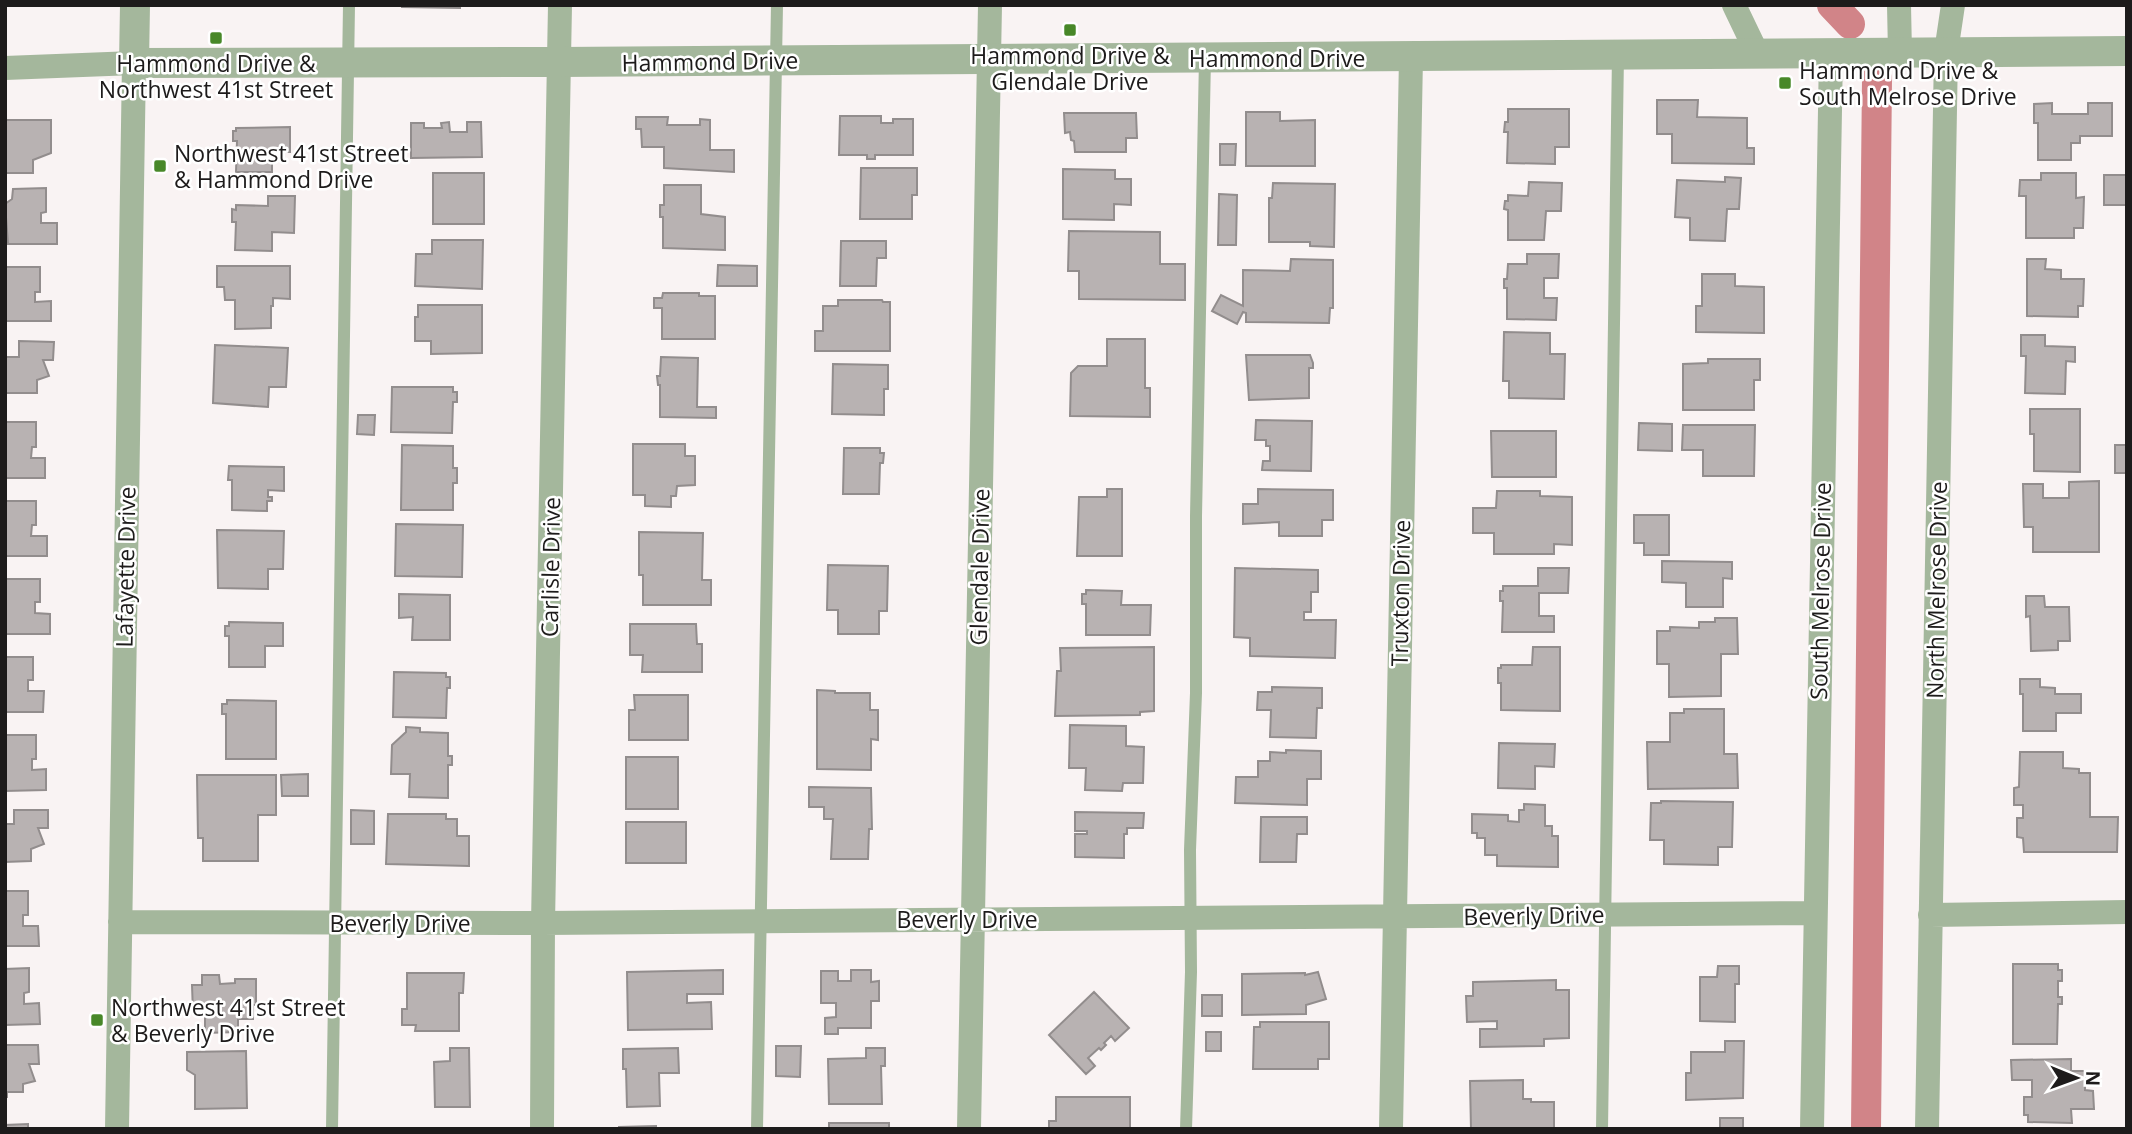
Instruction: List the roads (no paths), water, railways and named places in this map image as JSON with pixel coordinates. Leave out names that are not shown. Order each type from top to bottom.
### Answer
[{"type":"street","name":"Lafayette Drive","points":[[117,1129],[135,5]]},
{"type":"street","name":"Carlisle Drive","points":[[542,1129],[543,923],[560,5]]},
{"type":"street","name":"Glendale Drive","points":[[968,1129],[990,5]]},
{"type":"street","points":[[1734,5],[1758,54]]},
{"type":"street","points":[[1899,5],[1900,52]]},
{"type":"street","name":"North Melrose Drive","points":[[1927,1129],[1946,52],[1952,5]]},
{"type":"street","name":"Hammond Drive","points":[[134,63],[989,60],[2127,51]]},
{"type":"street","name":"South Melrose Drive","points":[[1812,1129],[1830,53]]},
{"type":"street","name":"Truxton Drive","points":[[1391,1129],[1411,57]]},
{"type":"street","points":[[5,68],[134,63]]},
{"type":"street","points":[[1930,915],[2127,912]]},
{"type":"street","name":"Beverly Drive","points":[[120,922],[543,923],[1815,913]]},
{"type":"lane","points":[[332,1129],[349,5]]},
{"type":"lane","points":[[757,1129],[777,5]]},
{"type":"lane","points":[[1602,1129],[1618,55]]},
{"type":"lane","points":[[1186,1129],[1190,850],[1196,694],[1196,516],[1205,58]]},
{"type":"waterway","points":[[1832,5],[1850,24]]},
{"type":"waterway","points":[[1866,1129],[1877,79]]},
{"type":"place","name":"Hammond Drive & Glendale Drive","points":[[1070,30]]},
{"type":"place","name":"Hammond Drive & Northwest 41st Street","points":[[216,38]]},
{"type":"place","name":"Hammond Drive & South Melrose Drive","points":[[1785,83]]},
{"type":"place","name":"Northwest 41st Street & Hammond Drive","points":[[160,166]]},
{"type":"place","name":"Northwest 41st Street & Beverly Drive","points":[[97,1020]]}]
